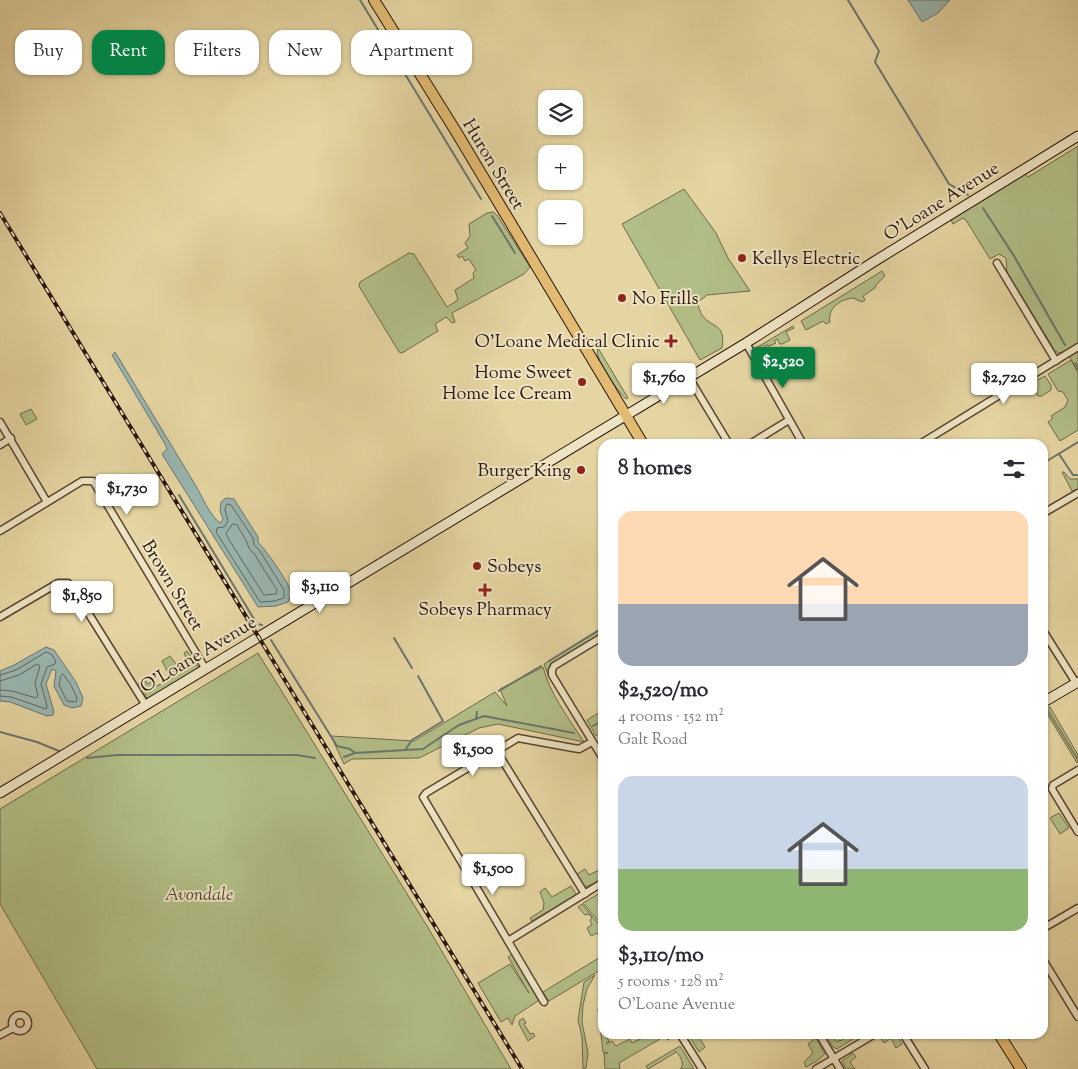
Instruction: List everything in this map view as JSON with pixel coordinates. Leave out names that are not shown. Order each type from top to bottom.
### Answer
[{"type":"main road","name":"Huron Street","points":[[374,0],[641,439]]},
{"type":"main road","points":[[1002,1039],[1021,1069]]},
{"type":"street","name":"O'Loane Avenue","points":[[0,793],[205,668],[511,486],[688,376],[746,343],[1078,136]]},
{"type":"street","points":[[997,263],[1056,361]]},
{"type":"street","points":[[746,343],[800,439]]},
{"type":"street","points":[[928,439],[1078,347]]},
{"type":"street","points":[[688,376],[726,439]]},
{"type":"street","points":[[758,439],[789,420]]},
{"type":"street","points":[[0,422],[47,502]]},
{"type":"street","points":[[0,445],[11,438]]},
{"type":"street","name":"Brown Street","points":[[0,531],[82,481],[93,481],[205,668]]},
{"type":"street","points":[[1048,510],[1078,493]]},
{"type":"street","points":[[0,617],[58,583],[68,583],[72,586],[146,704]]},
{"type":"street","points":[[1048,638],[1077,682],[1048,699]]},
{"type":"street","points":[[598,639],[554,666],[552,670],[552,675],[598,751]]},
{"type":"street","points":[[544,1002],[423,799],[426,793],[518,738],[573,748],[580,748],[592,742]]},
{"type":"street","points":[[496,750],[585,894]]},
{"type":"street","points":[[1078,770],[1053,785],[1052,789],[1078,832]]},
{"type":"street","points":[[508,941],[598,886]]},
{"type":"street","points":[[1048,926],[1078,908]]},
{"type":"street","points":[[1048,968],[1078,1017]]},
{"type":"street","points":[[0,1035],[13,1028]]},
{"type":"street","points":[[683,1039],[702,1069]]},
{"type":"street","points":[[822,1039],[840,1069]]},
{"type":"street","points":[[816,1069],[866,1039]]},
{"type":"street","points":[[906,1039],[925,1069]]},
{"type":"green space","points":[[1078,146],[1078,371],[1066,351],[1059,353],[1055,351],[1007,272],[1006,258],[999,254],[990,259],[966,220],[963,218],[953,224],[951,220],[1025,174],[1028,177]]},
{"type":"green space","points":[[684,189],[716,233],[728,258],[750,291],[707,295],[697,303],[702,315],[720,330],[723,340],[722,348],[700,360],[622,224]]},
{"type":"green space","points":[[493,212],[497,215],[530,267],[524,274],[452,313],[455,322],[452,323],[446,317],[435,324],[438,331],[402,353],[399,352],[359,286],[360,282],[409,253],[414,254],[447,307],[458,300],[455,290],[474,278],[473,273],[476,270],[469,259],[465,261],[462,256],[459,258],[457,255],[468,248],[465,243],[470,236],[469,224],[487,213]]},
{"type":"green space","points":[[882,271],[885,276],[875,288],[863,296],[865,300],[862,302],[853,298],[844,300],[830,313],[830,322],[826,324],[823,321],[806,330],[801,321]]},
{"type":"green space","points":[[793,326],[794,328],[786,332],[790,340],[780,344],[777,339],[774,341],[776,343],[769,346],[766,345],[762,350],[764,354],[759,357],[755,350],[756,348]]},
{"type":"green space","points":[[598,348],[628,398],[626,399],[623,396],[606,372],[598,356]]},
{"type":"green space","points":[[1071,360],[1078,373],[1078,430],[1060,441],[1048,422],[1053,418],[1051,416],[1065,407],[1068,400],[1063,392],[1058,391],[1048,374]]},
{"type":"green space","points":[[1045,376],[1051,385],[1051,390],[1042,396],[1038,396],[1030,384]]},
{"type":"green space","points":[[31,409],[37,419],[26,425],[20,414]]},
{"type":"green space","points":[[1062,472],[1070,479],[1078,479],[1078,489],[1072,491]]},
{"type":"green space","points":[[598,631],[598,635],[555,662],[548,675],[544,664]]},
{"type":"green space","points":[[187,651],[197,666],[200,663],[198,668],[148,698],[145,697],[145,694],[137,685],[143,681],[146,681],[147,684],[153,681],[157,686],[171,678],[162,661],[170,656],[176,664],[187,659],[184,653]]},
{"type":"green space","name":"Avondale","points":[[258,653],[427,926],[511,1069],[97,1069],[0,904],[0,809]]},
{"type":"green space","points":[[543,667],[555,697],[584,742],[498,724],[479,728],[419,758],[352,759],[344,764],[331,736],[414,741],[495,692],[507,706],[500,689]]},
{"type":"green space","points":[[1050,707],[1078,755],[1078,759],[1048,710]]},
{"type":"green space","points":[[1048,712],[1078,761],[1077,763],[1048,715]]},
{"type":"green space","points":[[598,713],[598,735],[596,736],[587,720]]},
{"type":"green space","points":[[1059,813],[1069,828],[1060,834],[1050,818]]},
{"type":"green space","points":[[585,869],[589,875],[598,870],[598,881],[586,887],[577,874]]},
{"type":"green space","points":[[571,886],[576,894],[574,896],[532,921],[530,918],[543,910],[544,903],[540,892],[545,888],[552,897]]},
{"type":"green space","points":[[598,894],[598,920],[583,903]]},
{"type":"green space","points":[[582,904],[598,923],[598,935],[597,933],[591,936],[587,928],[592,925],[590,920],[592,918],[589,914],[585,915],[578,907]]},
{"type":"green space","points":[[512,954],[539,998],[538,1001],[515,1016],[512,1025],[508,1018],[501,1022],[478,983],[510,964],[529,993],[508,957]]},
{"type":"green space","points":[[598,958],[598,971],[549,1001],[543,992]]},
{"type":"green space","points":[[595,975],[587,989],[583,1005],[582,1022],[588,1053],[586,1068],[583,1069],[582,1037],[578,1020],[584,982]]},
{"type":"green space","points":[[523,1018],[530,1034],[533,1033],[535,1036],[528,1041],[519,1024],[519,1021]]},
{"type":"green space","points":[[601,1039],[608,1039],[609,1041],[606,1044],[612,1041],[616,1046],[628,1039],[632,1043],[640,1039],[660,1039],[619,1063],[620,1069],[605,1069],[604,1053],[608,1053],[603,1052]]},
{"type":"green space","points":[[691,1039],[700,1039],[705,1047],[699,1052]]},
{"type":"green space","points":[[817,1039],[825,1054],[806,1067],[804,1062],[813,1053],[808,1044]]},
{"type":"green space","points":[[828,1039],[835,1039],[837,1042],[843,1039],[853,1039],[837,1049],[833,1047]]},
{"type":"green space","points":[[881,1039],[890,1039],[884,1043]]},
{"type":"green space","points":[[892,1039],[899,1039],[902,1044],[896,1048]]},
{"type":"green space","points":[[680,1046],[694,1069],[680,1069],[682,1067],[682,1060],[675,1051],[675,1053],[648,1069],[646,1066]]},
{"type":"green space","points":[[853,1053],[856,1057],[850,1062],[855,1069],[846,1069],[842,1061]]},
{"type":"water","points":[[908,0],[950,0],[938,13],[922,22]]},
{"type":"water","points":[[115,352],[196,486],[209,511],[220,523],[223,519],[220,511],[221,502],[226,498],[234,499],[258,537],[258,542],[285,580],[290,590],[288,602],[276,606],[258,607],[162,454],[167,449],[165,444],[112,355]]},
{"type":"water","points":[[46,647],[54,650],[76,682],[83,698],[81,706],[72,708],[64,705],[54,686],[56,671],[52,669],[46,684],[54,712],[53,715],[47,716],[10,702],[0,701],[0,671]]},
{"type":"waterway","points":[[360,0],[481,199]]},
{"type":"waterway","points":[[848,0],[879,51],[875,62],[949,184],[968,195]]},
{"type":"waterway","points":[[983,208],[1014,256],[1065,345]]},
{"type":"waterway","points":[[492,216],[515,253]]},
{"type":"waterway","points":[[1075,363],[1078,368]]},
{"type":"waterway","points":[[1048,460],[1078,442]]},
{"type":"waterway","points":[[1059,454],[1073,475],[1078,475]]},
{"type":"waterway","points":[[179,495],[257,624],[262,625]]},
{"type":"waterway","points":[[549,661],[598,630]]},
{"type":"waterway","points":[[394,638],[412,668]]},
{"type":"waterway","points":[[271,640],[337,746],[350,749],[355,753]]},
{"type":"waterway","points":[[499,691],[541,666]]},
{"type":"waterway","points":[[405,750],[412,740],[443,721],[418,676]]},
{"type":"waterway","points":[[476,719],[477,712]]},
{"type":"waterway","points":[[344,757],[355,753],[423,749],[459,725],[484,716],[574,733]]},
{"type":"waterway","points":[[593,726],[598,723]]},
{"type":"waterway","points":[[0,732],[37,742],[59,751]]},
{"type":"waterway","points":[[87,758],[117,755],[297,755],[315,758]]},
{"type":"railway","points":[[0,213],[522,1069]]},
{"type":"place","name":"Kellys Electric","points":[[742,258]]},
{"type":"place","name":"No Frills","points":[[622,298]]},
{"type":"place","name":"O'Loane Medical Clinic","points":[[671,341]]},
{"type":"place","name":"Home Sweet Home Ice Cream","points":[[582,382]]},
{"type":"place","name":"Burger King","points":[[581,470]]},
{"type":"place","name":"Sobeys","points":[[477,566]]},
{"type":"place","name":"Sobeys Pharmacy","points":[[485,590]]}]
